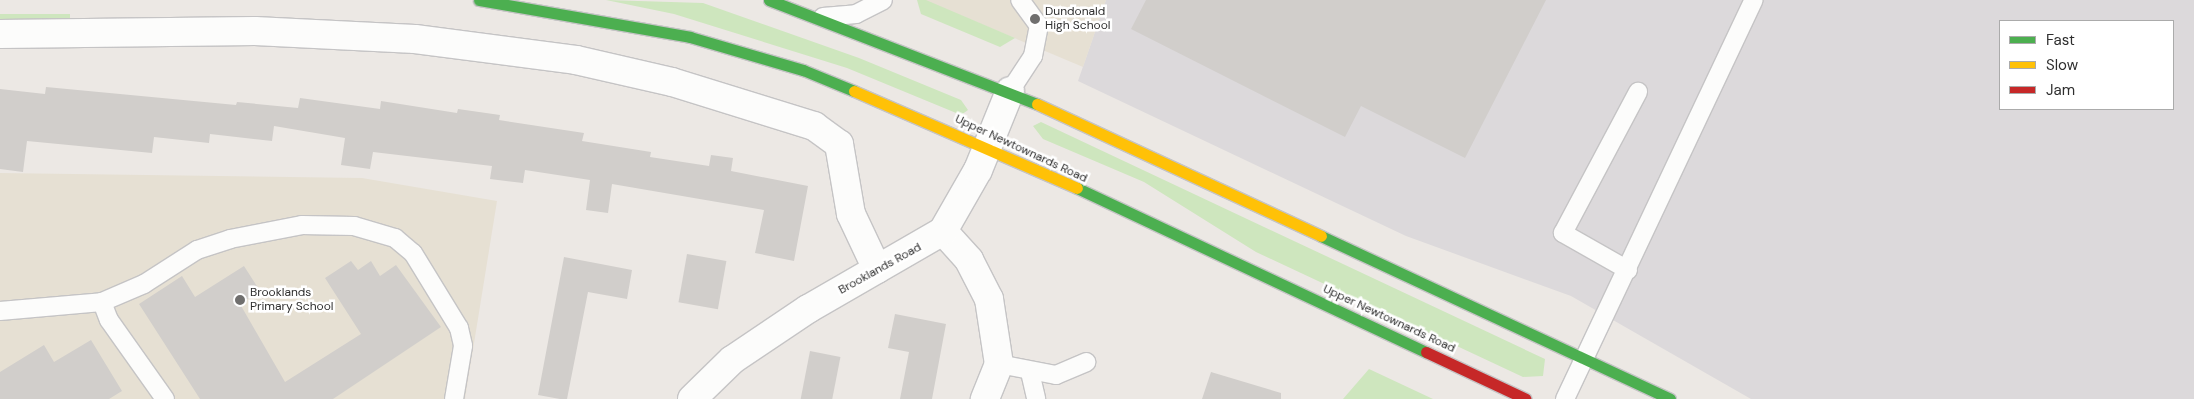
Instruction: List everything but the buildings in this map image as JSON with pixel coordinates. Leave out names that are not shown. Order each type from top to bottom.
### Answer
[{"type":"highway","name":"Upper Newtownards Road","points":[[479,0],[690,36],[803,70],[986,146],[1526,399]]},
{"type":"highway","points":[[768,0],[820,17],[1010,91],[1670,399]]},
{"type":"street","points":[[0,34],[255,31],[415,39],[576,60],[672,82],[814,126],[839,144],[851,214],[877,269]]},
{"type":"street","points":[[985,399],[999,364],[989,299],[969,260],[943,231],[986,146],[1010,91]]},
{"type":"street","name":"Brooklands Road","points":[[692,399],[732,360],[877,269],[943,231]]},
{"type":"lane","points":[[820,17],[856,14],[883,0]]},
{"type":"lane","points":[[1010,91],[1033,56],[1039,26],[1020,0]]},
{"type":"lane","points":[[1565,399],[1628,270],[1754,0]]},
{"type":"lane","points":[[1628,270],[1563,233],[1638,92]]},
{"type":"lane","points":[[0,312],[102,302],[144,284],[197,250],[230,239],[302,225],[354,226],[395,238],[413,253],[459,328],[463,346],[454,399]]},
{"type":"lane","points":[[102,302],[109,320],[165,399]]},
{"type":"lane","points":[[999,364],[1030,372],[1056,375],[1086,362]]},
{"type":"lane","points":[[1030,372],[1036,399]]},
{"type":"shaded area","name":"Dundonald High School","points":[[924,0],[1106,0],[1083,67]]},
{"type":"shaded area","points":[[1106,0],[2194,0],[2194,399],[1751,399],[1571,296],[1406,236],[1078,81]]},
{"type":"shaded area","name":"Brooklands Primary School","points":[[0,173],[362,178],[497,201],[465,399],[0,399]]},
{"type":"green space","points":[[606,0],[703,3],[859,58],[961,100],[968,110],[961,115],[847,68],[674,14]]},
{"type":"green space","points":[[917,0],[926,0],[1015,38],[1000,47],[921,14]]},
{"type":"green space","points":[[0,14],[70,14],[70,21],[0,21]]},
{"type":"green space","points":[[1041,122],[1545,359],[1543,376],[1523,377],[1256,252],[1144,182],[1043,139],[1033,126]]},
{"type":"green space","points":[[1369,369],[1433,399],[1343,399]]},
{"type":"traffic: fast","points":[[479,0],[690,37],[803,70],[854,91]]},
{"type":"traffic: fast","points":[[769,0],[1037,104]]},
{"type":"traffic: fast","points":[[1077,188],[1426,352]]},
{"type":"traffic: fast","points":[[1321,236],[1670,399]]},
{"type":"traffic: slow","points":[[854,91],[1077,188]]},
{"type":"traffic: slow","points":[[1037,104],[1321,236]]},
{"type":"traffic: jam","points":[[1426,352],[1526,399]]},
{"type":"place","name":"Dundonald High School","points":[[1035,19]]},
{"type":"place","name":"Brooklands Primary School","points":[[240,300]]}]
